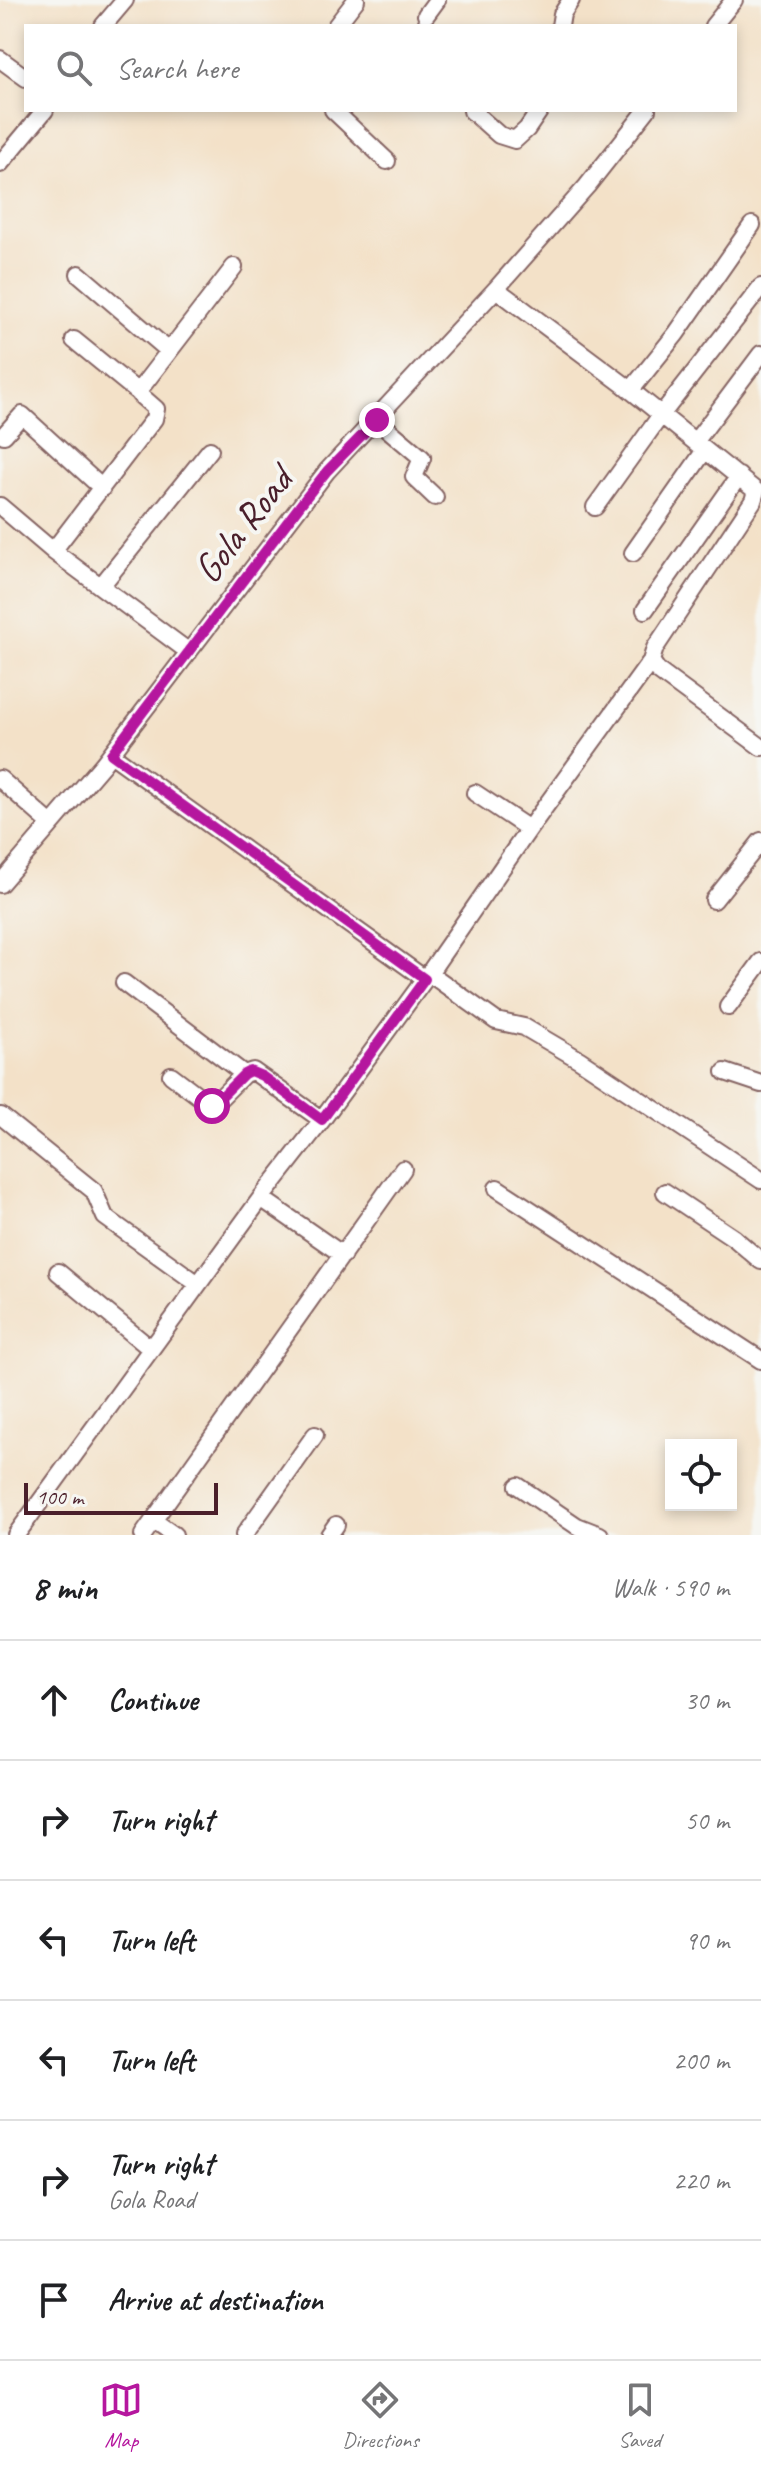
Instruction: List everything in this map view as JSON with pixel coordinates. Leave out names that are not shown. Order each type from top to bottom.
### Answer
[{"type":"street","points":[[105,24],[125,0]]},
{"type":"street","points":[[338,24],[356,0]]},
{"type":"street","points":[[426,15],[437,0]]},
{"type":"street","points":[[560,24],[562,14],[571,0]]},
{"type":"street","points":[[715,24],[734,0]]},
{"type":"street","points":[[0,59],[24,77]]},
{"type":"street","points":[[0,164],[43,112]]},
{"type":"street","points":[[335,112],[387,161]]},
{"type":"street","points":[[473,112],[499,135],[515,140],[539,112]]},
{"type":"street","name":"Gola Road","points":[[0,884],[111,754],[327,471],[496,289],[587,186],[645,112]]},
{"type":"street","points":[[631,390],[676,334],[752,225]]},
{"type":"street","points":[[139,393],[234,267]]},
{"type":"street","points":[[79,274],[169,351]]},
{"type":"street","points":[[595,507],[661,415],[761,287]]},
{"type":"street","points":[[16,1535],[427,976],[651,661],[655,648],[753,501],[758,488],[496,289]]},
{"type":"street","points":[[53,551],[155,417],[156,409],[74,340]]},
{"type":"street","points":[[633,553],[761,354]]},
{"type":"street","points":[[4,435],[19,416],[23,416],[102,488]]},
{"type":"street","points":[[377,420],[422,458],[414,477],[435,497]]},
{"type":"street","points":[[101,586],[210,450]]},
{"type":"street","points":[[645,610],[739,476]]},
{"type":"street","points":[[1,509],[189,652]]},
{"type":"street","points":[[651,661],[658,671],[761,747]]},
{"type":"street","points":[[111,754],[427,976],[496,1021],[524,1027],[580,1060],[761,1180]]},
{"type":"street","points":[[0,779],[51,824]]},
{"type":"street","points":[[475,793],[529,829]]},
{"type":"street","points":[[714,900],[761,841]]},
{"type":"street","points":[[728,1007],[761,962]]},
{"type":"street","points":[[124,983],[244,1074]]},
{"type":"street","points":[[171,1075],[212,1106],[244,1074],[256,1072],[322,1120]]},
{"type":"street","points":[[725,1072],[761,1084]]},
{"type":"street","points":[[1,1116],[94,1191],[105,1217],[198,1284]]},
{"type":"street","points":[[143,1535],[403,1169]]},
{"type":"street","points":[[497,1188],[761,1360]]},
{"type":"street","points":[[665,1192],[734,1238],[761,1261]]},
{"type":"street","points":[[261,1198],[343,1255]]},
{"type":"street","points":[[58,1272],[151,1349]]},
{"type":"street","points":[[244,1535],[315,1435]]},
{"type":"street","points":[[518,1486],[577,1526],[600,1535]]},
{"type":"street","points":[[154,1521],[174,1535]]},
{"type":"route","points":[[212,1106],[250,1071],[262,1076],[322,1120],[425,979],[111,754],[327,471],[377,420]]}]
